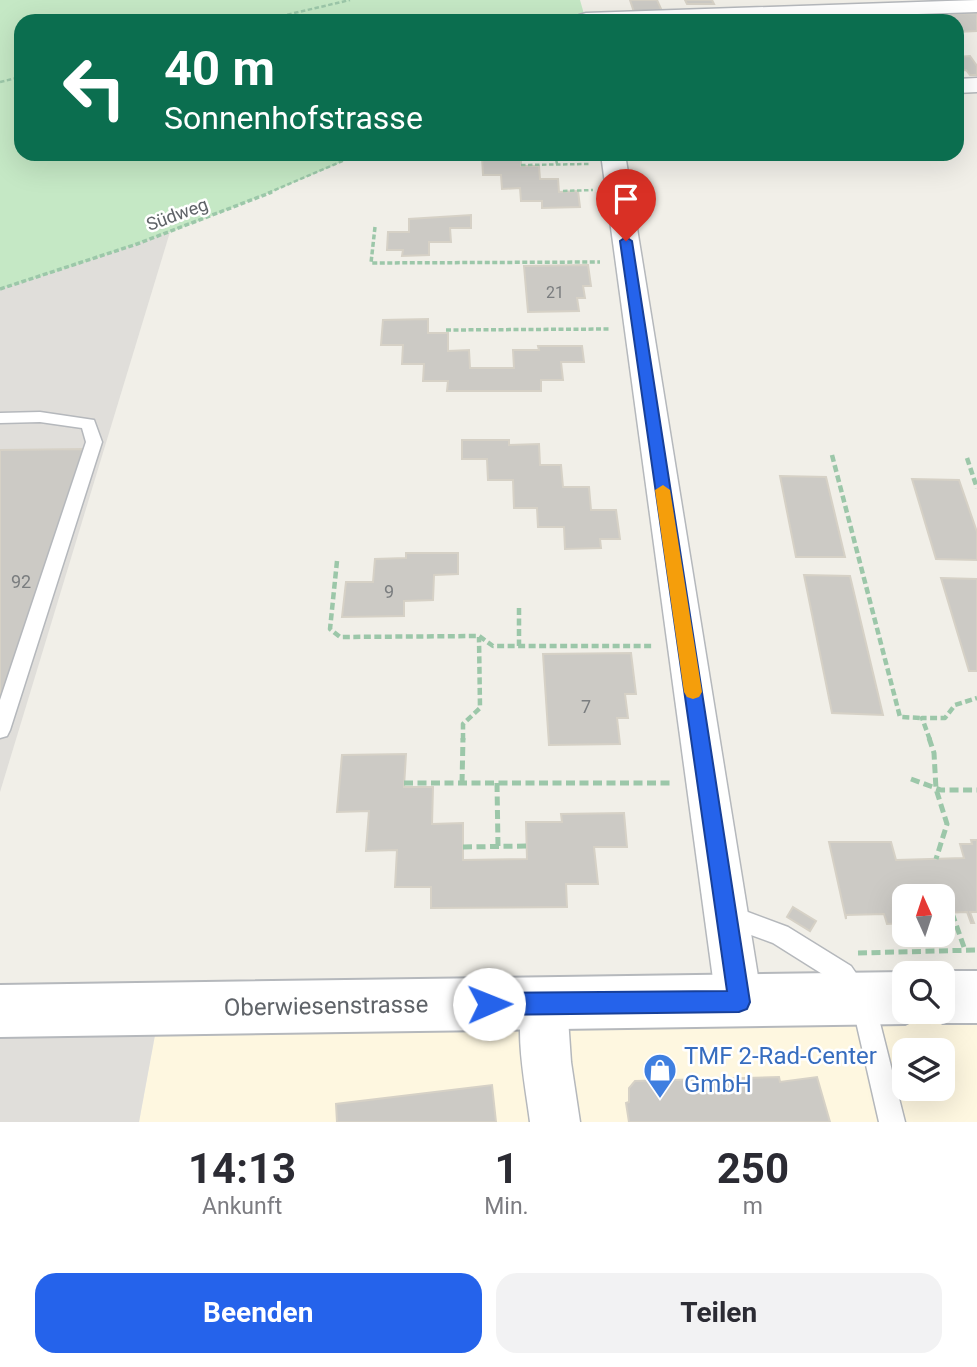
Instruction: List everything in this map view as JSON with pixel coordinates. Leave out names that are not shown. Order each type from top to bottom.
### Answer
[{"type":"street","points":[[584,13],[977,6]]},
{"type":"street","points":[[613,161],[739,1002]]},
{"type":"street","points":[[955,988],[971,974]]},
{"type":"street","name":"Oberwiesenstrasse","points":[[0,1011],[739,1002],[874,984]]},
{"type":"street","points":[[544,1003],[547,1062],[555,1122]]},
{"type":"lane","points":[[0,418],[40,417],[88,424],[94,443],[0,730]]},
{"type":"lane","points":[[727,915],[780,935],[843,974],[874,984],[892,1122]]},
{"type":"path","points":[[290,14],[350,0]]},
{"type":"path","name":"Südweg","points":[[0,289],[256,200],[343,161]]},
{"type":"path","points":[[521,165],[590,161]]},
{"type":"path","points":[[375,227],[371,263],[629,262]]},
{"type":"path","points":[[446,330],[639,329]]},
{"type":"path","points":[[832,455],[900,717],[945,718],[956,705],[977,698]]},
{"type":"path","points":[[967,458],[977,488]]},
{"type":"path","points":[[337,561],[330,629],[340,637],[479,636],[493,646],[686,646]]},
{"type":"path","points":[[519,608],[519,646]]},
{"type":"path","points":[[462,783],[463,724],[480,708],[479,636]]},
{"type":"path","points":[[922,718],[934,754],[936,789],[947,824],[936,859]]},
{"type":"path","points":[[911,779],[936,789],[977,790]]},
{"type":"path","points":[[404,783],[707,783]]},
{"type":"path","points":[[497,783],[498,847]]},
{"type":"path","points":[[463,847],[527,846]]},
{"type":"path","points":[[956,926],[971,974]]},
{"type":"path","points":[[971,974],[977,950]]},
{"type":"path","points":[[874,984],[971,974]]},
{"type":"shaded area","points":[[170,232],[0,792],[0,289]]},
{"type":"shaded area","points":[[0,1011],[155,1035],[139,1122],[0,1122]]},
{"type":"shaded area","points":[[955,1020],[977,1020],[977,1122],[139,1122],[155,1035],[892,1022],[892,1024],[955,1024]]},
{"type":"green space","points":[[0,0],[580,0],[584,14],[14,14],[14,161],[343,161],[182,228],[0,289]]},
{"type":"building","points":[[630,0],[657,0],[662,11],[634,12]]},
{"type":"building","points":[[685,0],[712,0],[714,4],[687,4]]},
{"type":"building","points":[[977,13],[977,31],[964,32],[964,14],[941,14]]},
{"type":"building","points":[[964,56],[970,56],[977,66],[977,75],[970,75],[964,70]]},
{"type":"building","points":[[482,161],[521,161],[521,166],[539,166],[540,179],[558,179],[559,192],[578,191],[580,207],[542,208],[542,201],[521,201],[520,188],[502,189],[501,175],[483,175]]},
{"type":"building","points":[[471,215],[471,228],[450,228],[451,242],[429,242],[429,255],[402,256],[403,250],[387,250],[388,232],[409,232],[409,219]]},
{"type":"building","points":[[588,265],[591,286],[583,286],[585,298],[577,298],[579,311],[528,312],[524,266]]},
{"type":"building","points":[[428,319],[428,333],[448,333],[448,351],[469,350],[470,368],[514,368],[513,350],[539,350],[538,346],[582,346],[584,362],[561,362],[563,380],[541,380],[541,391],[447,391],[448,381],[423,381],[424,364],[402,364],[403,345],[381,345],[383,320]]},
{"type":"building","points":[[462,440],[509,440],[509,445],[539,444],[540,465],[561,465],[563,487],[589,487],[591,510],[616,510],[620,539],[600,539],[601,548],[565,549],[564,527],[538,527],[537,508],[514,508],[513,480],[488,480],[487,459],[462,459]]},
{"type":"building","points":[[84,449],[0,713],[0,450]]},
{"type":"building","points":[[780,476],[826,477],[845,557],[796,557]]},
{"type":"building","points":[[912,479],[959,480],[977,532],[977,560],[936,559]]},
{"type":"building","points":[[406,553],[458,553],[458,574],[434,575],[433,600],[404,601],[404,616],[342,617],[346,582],[373,582],[375,559],[406,558]]},
{"type":"building","points":[[804,575],[850,576],[883,715],[832,713]]},
{"type":"building","points":[[941,578],[977,579],[977,671],[969,671]]},
{"type":"building","points":[[631,653],[636,694],[625,694],[628,718],[617,718],[620,744],[549,745],[543,654]]},
{"type":"building","points":[[406,754],[404,787],[433,787],[432,824],[463,823],[463,860],[527,859],[526,822],[562,822],[561,814],[624,813],[627,847],[594,847],[598,884],[566,884],[567,907],[431,908],[431,887],[395,887],[397,850],[366,851],[369,811],[337,812],[342,755]]},
{"type":"building","points":[[971,840],[977,840],[977,912],[970,912],[974,923],[971,923],[967,912],[956,912],[956,884],[892,884],[892,924],[887,924],[884,914],[846,915],[846,919],[829,842],[891,842],[896,860],[964,858],[960,844],[972,844]]},
{"type":"building","points":[[793,907],[816,921],[810,931],[787,917]]},
{"type":"building","points":[[779,1077],[780,1082],[817,1077],[830,1122],[629,1122],[626,1103],[629,1102],[629,1088],[635,1081]]},
{"type":"building","points":[[492,1085],[496,1122],[337,1122],[336,1104]]},
{"type":"slow traffic","points":[[663,490],[693,692]]},
{"type":"place","name":"TMF 2-Rad-Center GmbH","points":[[660,1100]]},
{"type":"route","points":[[489,1004],[739,1002],[626,241]]}]
